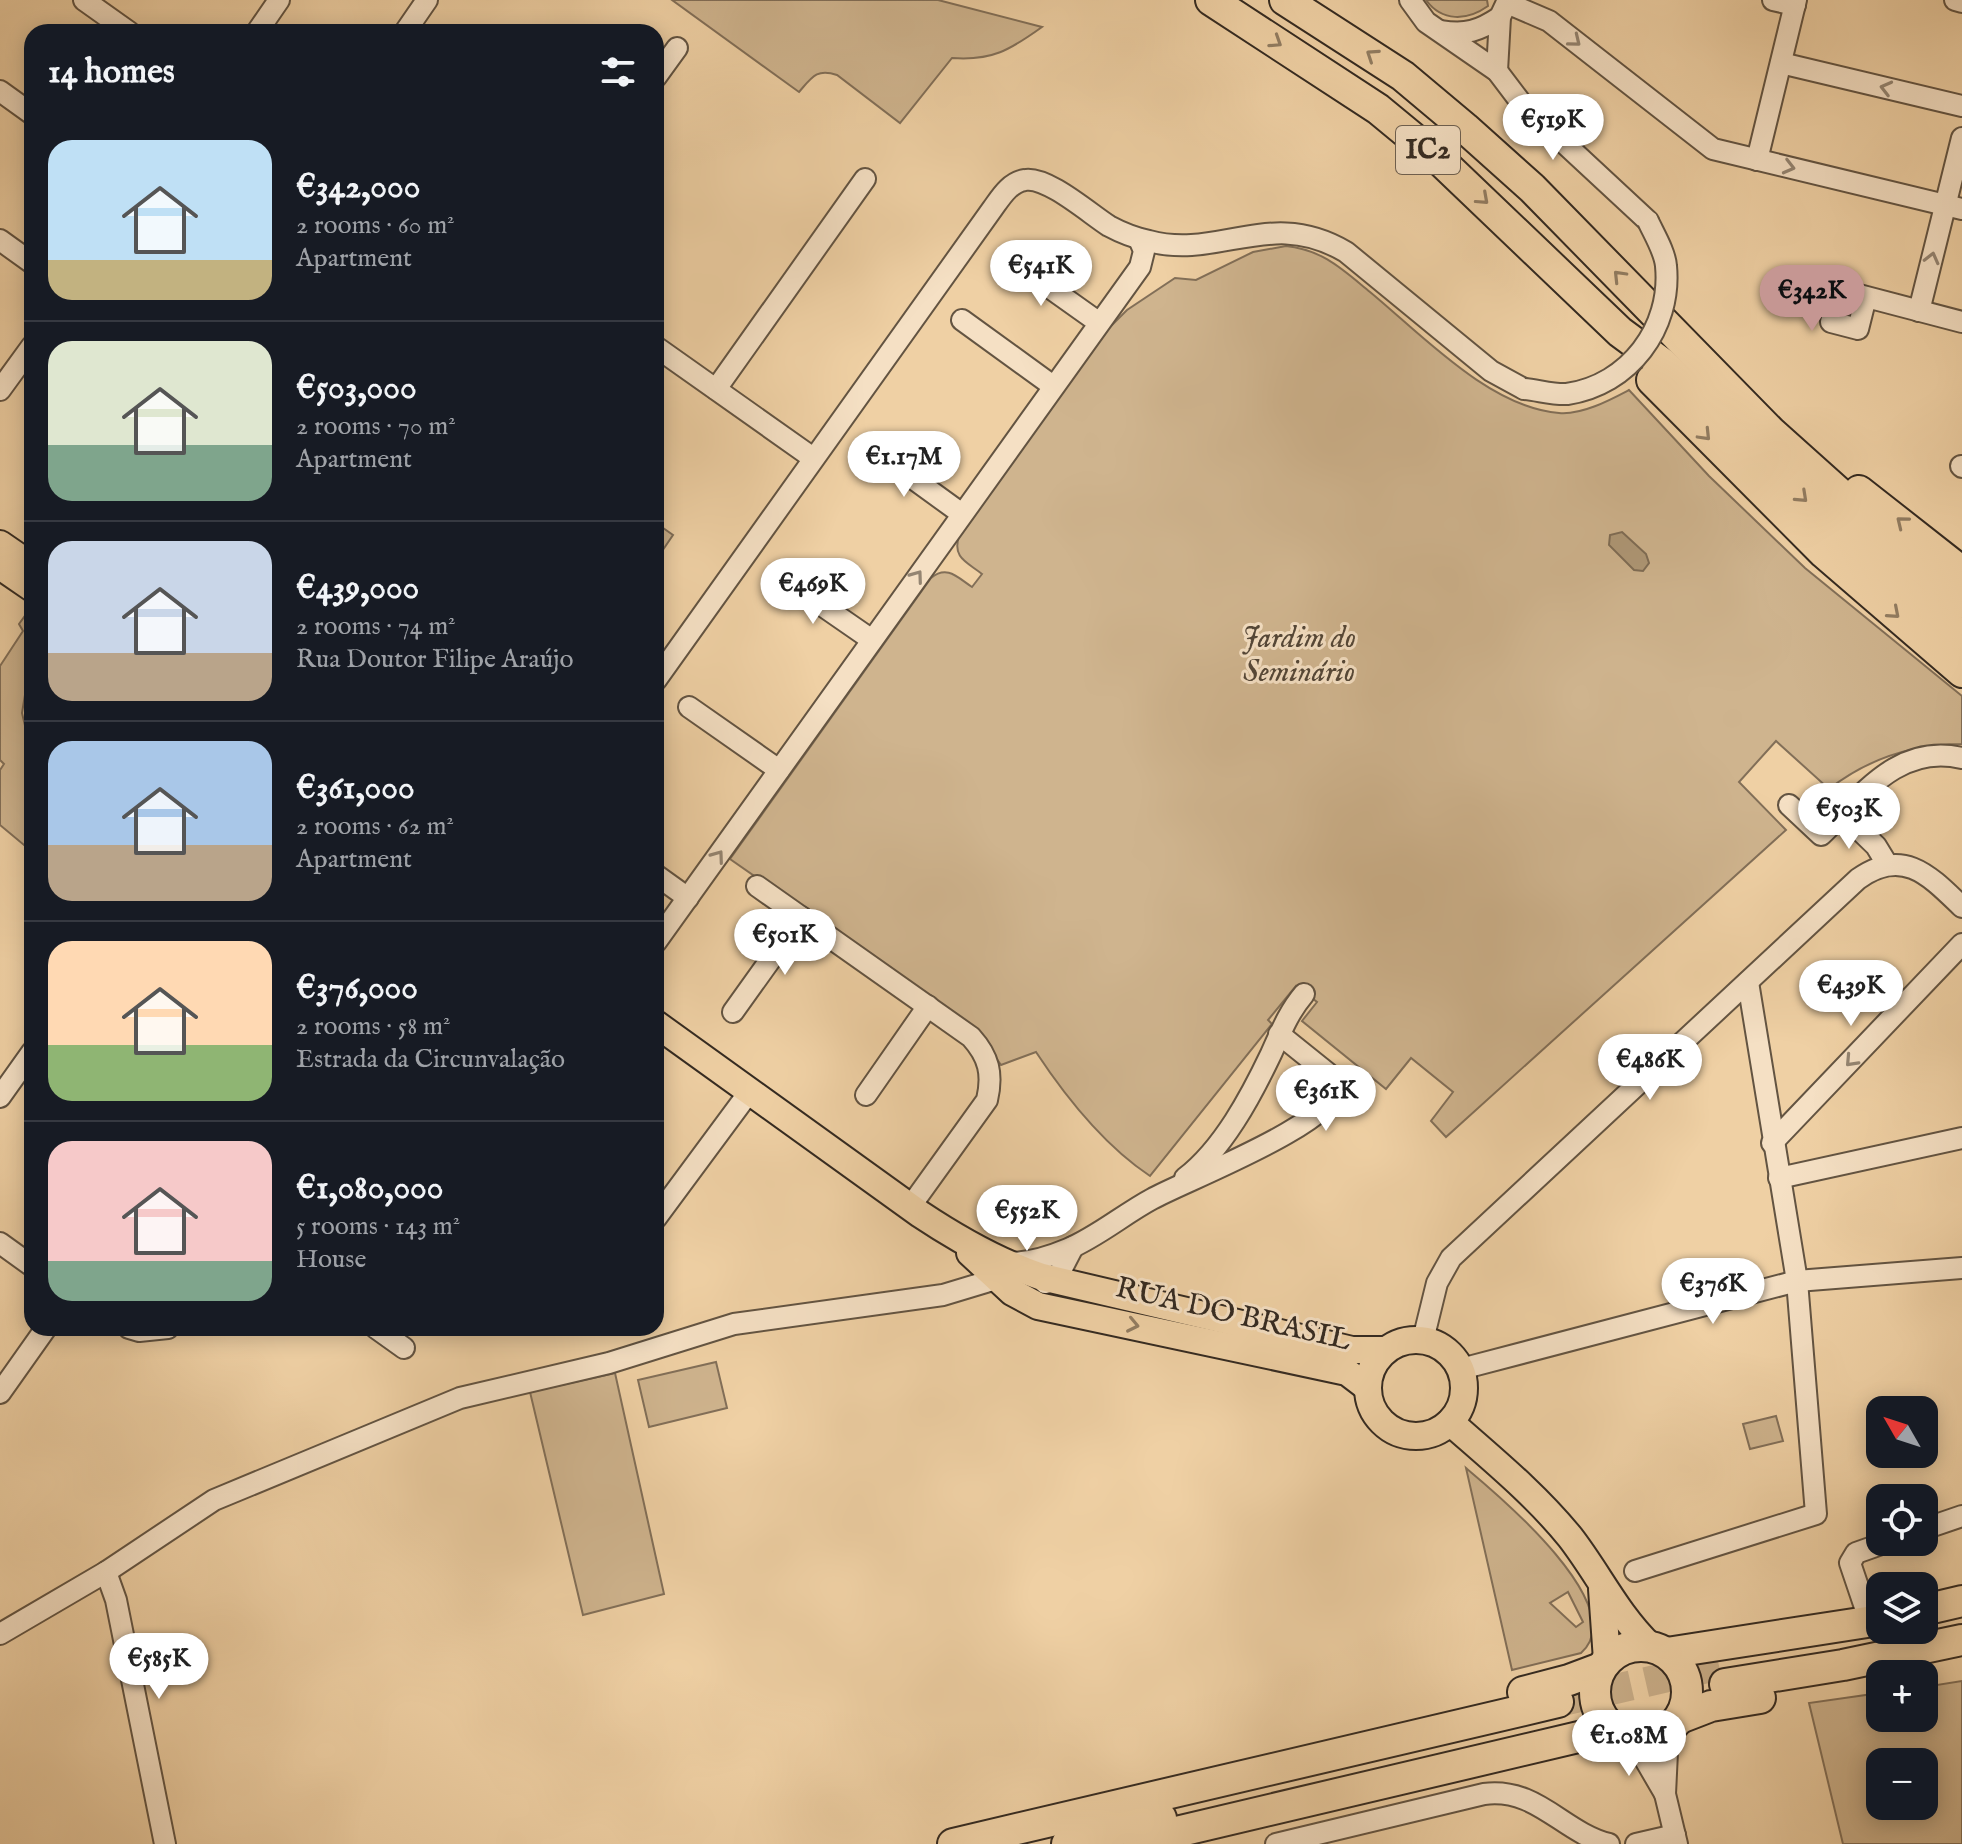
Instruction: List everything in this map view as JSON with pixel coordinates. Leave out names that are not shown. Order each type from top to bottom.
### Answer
[{"type":"highway","name":"IC2","points":[[1211,0],[1378,109],[1504,218],[1620,332],[1662,363],[1816,509],[1962,638]]},
{"type":"highway","name":"IC2","points":[[1285,0],[1403,76],[1465,128],[1532,188],[1771,432],[1962,603]]},
{"type":"highway","points":[[1620,332],[1649,378],[1735,466],[1824,553],[1962,672]]},
{"type":"highway","points":[[1771,432],[1883,507],[1962,572]]},
{"type":"highway","points":[[1938,1607],[1962,1601]]},
{"type":"highway","points":[[1938,1626],[1962,1620]]},
{"type":"highway","points":[[1059,1832],[1131,1786],[1569,1680],[1604,1664],[1619,1651],[1658,1650],[1866,1622]]},
{"type":"highway","points":[[1866,1642],[1723,1674],[1843,1665],[1962,1640]]},
{"type":"highway","points":[[1658,1650],[1680,1666],[1687,1682],[1687,1701],[1674,1724]]},
{"type":"highway","points":[[1938,1665],[1962,1659]]},
{"type":"highway","points":[[1604,1664],[1595,1685],[1595,1703],[1603,1719],[1624,1735]]},
{"type":"highway","points":[[1120,1844],[1587,1735],[1651,1738],[1674,1724],[1722,1704],[1866,1679]]},
{"type":"highway","points":[[953,1844],[1059,1832],[1158,1799],[1560,1712]]},
{"type":"main road","points":[[0,544],[24,560]]},
{"type":"main road","points":[[0,566],[24,582]]},
{"type":"main road","name":"RUA DO BRASIL","points":[[664,1030],[1002,1271],[1026,1301],[1347,1372],[1368,1388]]},
{"type":"main road","name":"RUA DO BRASIL","points":[[1002,1271],[1054,1268],[1352,1350],[1386,1350]]},
{"type":"main road","points":[[1423,1340],[1451,1354],[1461,1369],[1463,1397],[1450,1422],[1434,1433],[1416,1436],[1397,1432],[1382,1422],[1372,1406],[1368,1388],[1372,1369],[1386,1350],[1398,1343],[1423,1340]]},
{"type":"main road","points":[[1450,1422],[1536,1499],[1572,1540],[1602,1589],[1658,1650]]},
{"type":"main road","points":[[1602,1589],[1604,1664]]},
{"type":"street","points":[[84,0],[118,24]]},
{"type":"street","points":[[262,24],[279,0]]},
{"type":"street","points":[[410,24],[427,0]]},
{"type":"street","points":[[664,669],[993,208],[1015,184],[1029,180],[1043,183],[1112,227],[1158,244],[1200,243],[1269,233],[1299,233],[1326,241],[1346,252],[1491,371],[1524,389],[1566,394],[1606,382],[1639,357],[1663,315],[1666,277],[1666,265],[1648,221],[1522,104],[1497,71],[1426,22],[1410,0]]},
{"type":"street","points":[[1757,160],[1796,3],[1773,0]]},
{"type":"street","points":[[1955,0],[1962,2]]},
{"type":"street","points":[[1441,31],[1462,34],[1482,29],[1505,6]]},
{"type":"street","points":[[1497,71],[1505,6]]},
{"type":"street","points":[[1505,6],[1549,21],[1713,149],[1954,207]]},
{"type":"street","points":[[664,66],[677,48]]},
{"type":"street","points":[[1781,63],[1962,106]]},
{"type":"street","points":[[0,91],[24,108]]},
{"type":"street","points":[[1919,311],[1954,207],[1962,138]]},
{"type":"street","points":[[716,389],[865,179]]},
{"type":"street","points":[[664,931],[1140,267],[1144,251],[1139,239]]},
{"type":"street","points":[[0,240],[24,257]]},
{"type":"street","points":[[1140,267],[1200,243]]},
{"type":"street","points":[[1008,258],[1098,322]]},
{"type":"street","points":[[1866,297],[1962,322]]},
{"type":"street","points":[[962,320],[1053,386]]},
{"type":"street","points":[[664,353],[813,458]]},
{"type":"street","points":[[0,390],[24,357]]},
{"type":"street","points":[[871,448],[962,514]]},
{"type":"street","points":[[778,575],[872,640]]},
{"type":"street","points":[[689,707],[779,770]]},
{"type":"street","points":[[1789,805],[1821,835],[1878,779],[1903,762],[1929,755],[1962,758]]},
{"type":"street","points":[[1843,814],[1876,846],[1887,864]]},
{"type":"street","points":[[1423,1340],[1437,1283],[1451,1258],[1856,881],[1887,864],[1907,866],[1922,872],[1962,907]]},
{"type":"street","points":[[664,881],[688,898]]},
{"type":"street","points":[[757,886],[971,1037],[983,1051],[991,1080],[987,1100],[910,1207]]},
{"type":"street","points":[[733,1012],[801,917]]},
{"type":"street","points":[[1772,1143],[1962,944]]},
{"type":"street","points":[[1635,1571],[1816,1514],[1797,1281],[1748,982]]},
{"type":"street","points":[[1057,1309],[1054,1268],[1173,1187],[1203,1161],[1230,1124],[1304,994]]},
{"type":"street","points":[[866,1095],[928,1006]]},
{"type":"street","points":[[1173,1187],[1253,1152],[1318,1111],[1341,1086],[1336,1077],[1279,1034]]},
{"type":"street","points":[[0,1097],[24,1063]]},
{"type":"street","points":[[664,1202],[750,1091]]},
{"type":"street","points":[[1230,1124],[1237,1140],[1253,1152]]},
{"type":"street","points":[[1779,1178],[1962,1138]]},
{"type":"street","points":[[0,1243],[24,1257]]},
{"type":"street","points":[[1461,1369],[1797,1281],[1962,1268]]},
{"type":"street","points":[[0,1634],[106,1572],[214,1500],[460,1398],[609,1363],[734,1324],[943,1295],[1002,1271]]},
{"type":"street","points":[[0,1393],[40,1336]]},
{"type":"street","points":[[387,1336],[404,1348]]},
{"type":"street","points":[[1938,1524],[1962,1516]]},
{"type":"street","points":[[1866,1549],[1856,1553],[1850,1563],[1866,1600]]},
{"type":"street","points":[[106,1572],[116,1600],[165,1844]]},
{"type":"street","points":[[1665,1794],[1674,1724]]},
{"type":"street","points":[[1624,1735],[1665,1794],[1676,1839],[1636,1844]]},
{"type":"street","points":[[1276,1844],[1494,1793],[1534,1801],[1582,1834],[1609,1844]]},
{"type":"green space","points":[[672,0],[938,0],[1042,27],[990,56],[952,58],[900,123],[837,75],[820,73],[799,92]]},
{"type":"green space","points":[[1426,0],[1487,0],[1488,6],[1472,14],[1455,17],[1439,12]]},
{"type":"green space","name":"Jardim do Seminário","points":[[1286,246],[1311,252],[1331,262],[1458,366],[1508,398],[1533,408],[1568,413],[1596,406],[1629,390],[1709,476],[1805,568],[1962,696],[1962,744],[1926,747],[1892,755],[1860,769],[1829,789],[1776,741],[1739,782],[1786,830],[1446,1137],[1431,1121],[1453,1092],[1411,1058],[1386,1089],[1302,1021],[1317,1002],[1296,986],[1268,1020],[1272,1024],[1150,1176],[1117,1150],[1087,1119],[1036,1052],[1001,1065],[978,1032],[730,859],[931,578],[947,572],[972,587],[982,574],[959,555],[959,536],[1098,339],[1127,310],[1175,278],[1196,280],[1253,252]]},
{"type":"green space","points":[[664,529],[673,535],[664,548]]},
{"type":"green space","points":[[24,617],[24,845],[0,825],[0,770],[4,764],[0,760],[0,666],[23,631],[19,624]]},
{"type":"green space","points":[[716,1362],[727,1408],[649,1427],[638,1380]]},
{"type":"green space","points":[[615,1373],[664,1594],[583,1615],[530,1392]]},
{"type":"green space","points":[[1776,1416],[1783,1441],[1750,1449],[1743,1424]]},
{"type":"green space","points":[[1466,1468],[1555,1553],[1576,1581],[1589,1608],[1592,1633],[1581,1653],[1512,1670]],"holes":[[[1568,1592],[1583,1622],[1576,1627],[1550,1603]]]},
{"type":"green space","points":[[1962,1681],[1962,1844],[1843,1844],[1809,1703],[1866,1695],[1866,1732],[1938,1732],[1938,1685]]},
{"type":"shaded area","points":[[1622,532],[1646,554],[1649,563],[1643,571],[1634,570],[1609,545],[1610,535]]},
{"type":"tunnel","points":[[1558,1702],[1721,1665]]}]
